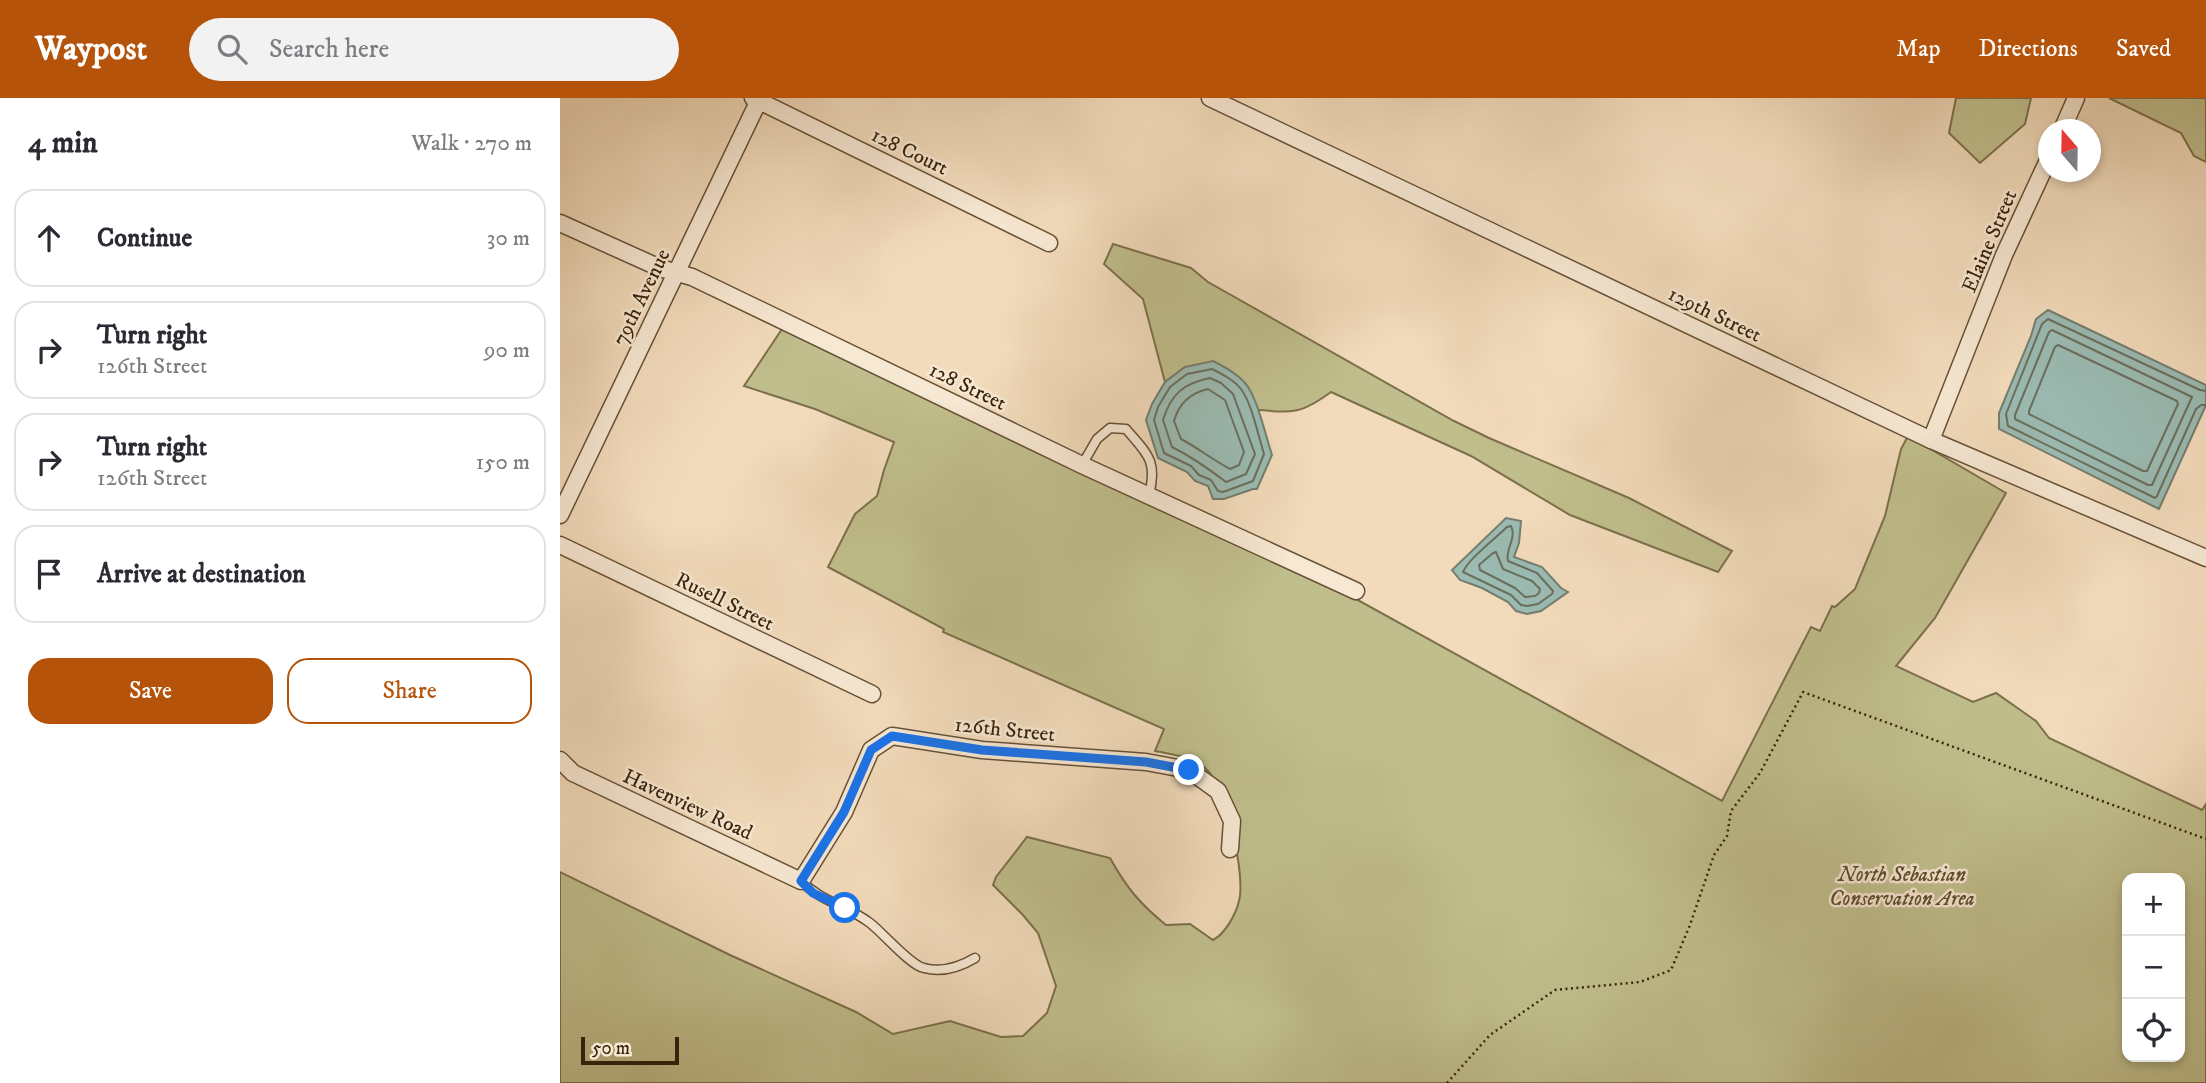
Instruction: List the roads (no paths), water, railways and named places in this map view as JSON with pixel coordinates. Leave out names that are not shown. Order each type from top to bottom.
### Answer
[{"type":"street","name":"129th Street","points":[[1210,98],[1931,440],[2206,558]]},
{"type":"street","points":[[2067,119],[2076,98]]},
{"type":"street","name":"128 Court","points":[[757,99],[1049,243]]},
{"type":"street","name":"79th Avenue","points":[[560,515],[757,99]]},
{"type":"street","name":"Elaine Street","points":[[1931,440],[2004,255],[2038,182]]},
{"type":"street","name":"128 Street","points":[[560,223],[660,268],[692,276],[1083,465],[1356,591]]},
{"type":"street","name":"Rusell Street","points":[[560,545],[872,694]]},
{"type":"street","name":"126th Street","points":[[801,881],[844,812],[871,750],[892,736],[994,751],[1146,762],[1189,770],[1218,791],[1233,821],[1230,849]]},
{"type":"street","name":"Havenview Road","points":[[560,760],[573,773],[801,881]]},
{"type":"lane","points":[[1083,465],[1097,439],[1110,428],[1126,429],[1150,459],[1154,477],[1149,495]]},
{"type":"lane","points":[[801,881],[813,893],[869,922],[920,968],[936,970],[960,967],[975,958]]},
{"type":"water","points":[[2048,310],[2206,385],[2206,405],[2159,509],[1999,429],[1999,413],[2036,319]]},
{"type":"water","points":[[1213,361],[1238,376],[1249,389],[1272,455],[1257,489],[1224,499],[1213,499],[1208,486],[1158,458],[1146,420],[1165,382],[1185,367]]},
{"type":"water","points":[[1506,518],[1521,521],[1519,543],[1514,557],[1542,567],[1568,592],[1541,611],[1527,614],[1516,611],[1508,602],[1460,580],[1452,570]]},
{"type":"park label","name":"North Sebastian Conservation Area","points":[[1902,886]]}]
